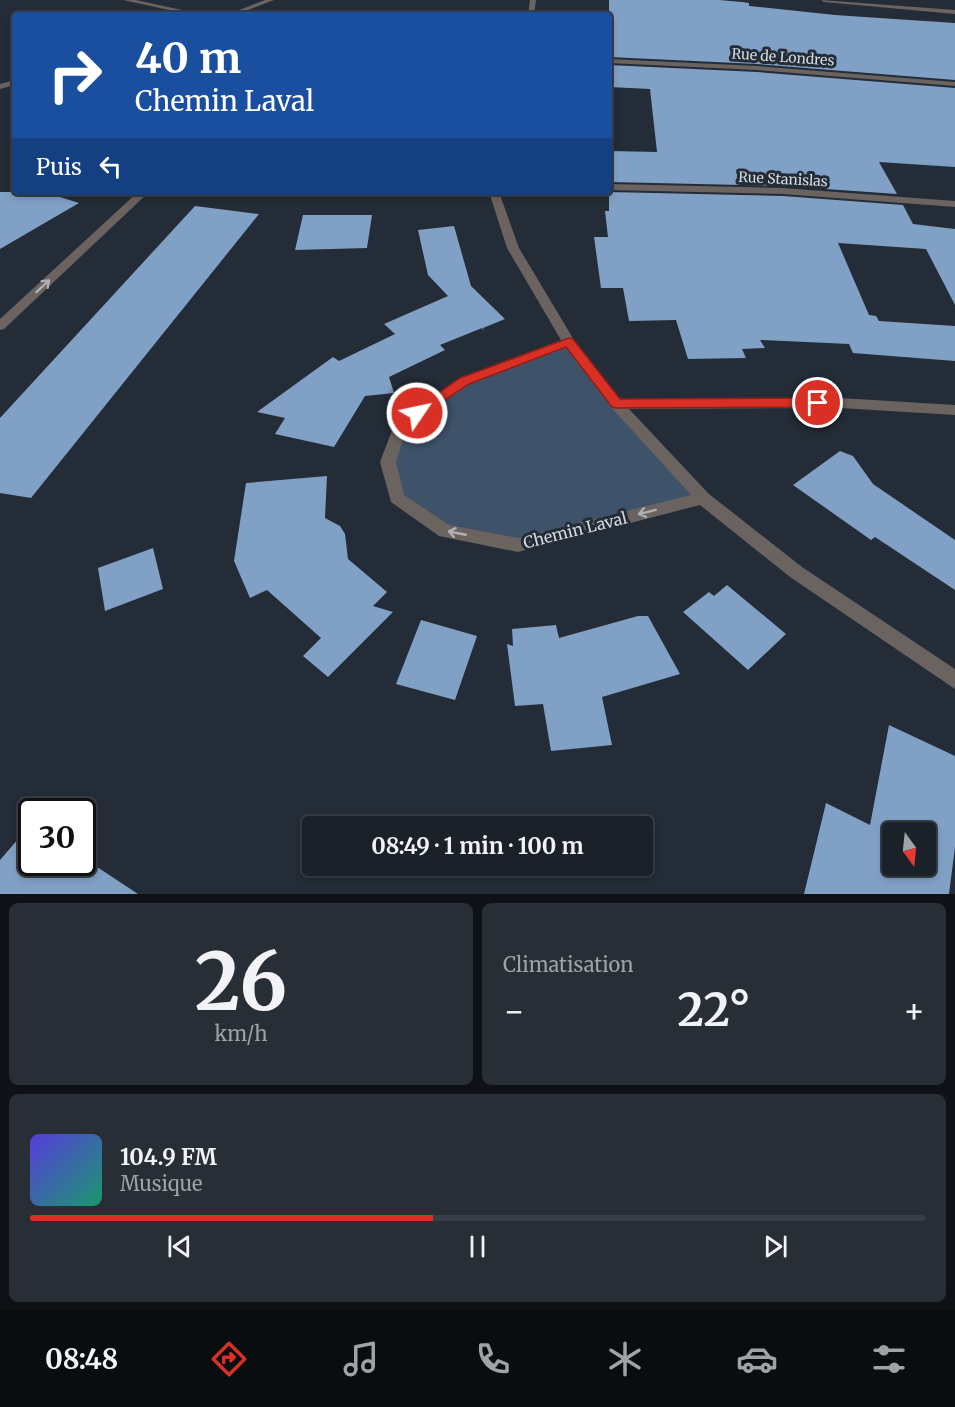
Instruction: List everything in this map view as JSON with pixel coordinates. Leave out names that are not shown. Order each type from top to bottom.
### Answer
[{"type":"street","points":[[126,0],[187,12]]},
{"type":"street","points":[[237,12],[271,0]]},
{"type":"street","points":[[824,0],[955,12]]},
{"type":"street","name":"Rue de Londres","points":[[612,61],[757,68],[955,84]]},
{"type":"street","name":"Rue Stanislas","points":[[612,187],[783,191],[955,204]]},
{"type":"street","points":[[0,326],[141,195]]},
{"type":"street","points":[[495,195],[513,248],[569,342],[616,404],[703,498],[796,572],[955,680]]},
{"type":"street","name":"Chemin Laval","points":[[569,342],[465,381],[401,424],[388,462],[398,498],[445,531],[518,545],[703,498]]},
{"type":"street","points":[[616,404],[840,403],[955,410]]},
{"type":"shaded area","points":[[569,342],[703,498],[518,545],[445,531],[397,498],[388,462],[401,424],[465,381]]},
{"type":"building","points":[[609,0],[719,0],[749,3],[749,6],[835,15],[955,23],[955,80],[757,64],[612,57],[612,12],[609,12]]},
{"type":"building","points":[[612,65],[757,72],[955,88],[955,167],[879,162],[897,194],[783,186],[612,182],[612,151],[657,152],[650,89],[612,87]]},
{"type":"building","points":[[0,192],[12,192],[12,195],[54,195],[79,203],[0,249]]},
{"type":"building","points":[[612,192],[783,196],[903,205],[914,226],[913,224],[955,229],[955,305],[926,249],[838,243],[869,315],[876,316],[879,321],[955,326],[955,361],[853,353],[849,344],[760,340],[765,348],[742,349],[746,358],[688,359],[676,320],[629,321],[623,288],[601,288],[594,237],[608,237],[605,211],[609,211],[609,195],[612,195]]},
{"type":"building","points":[[195,206],[259,214],[31,498],[0,493],[0,418]]},
{"type":"building","points":[[303,215],[372,215],[367,248],[295,250]]},
{"type":"building","points":[[454,226],[471,286],[505,319],[483,328],[484,331],[482,328],[440,345],[445,350],[389,377],[394,393],[365,396],[334,447],[275,434],[285,418],[257,412],[333,357],[339,361],[395,334],[384,324],[448,296],[428,275],[418,230]]},
{"type":"building","points":[[840,451],[853,456],[873,484],[955,540],[955,590],[875,537],[871,540],[793,485]]},
{"type":"building","points":[[327,476],[325,518],[340,526],[345,534],[348,559],[387,592],[373,606],[393,612],[328,677],[303,656],[321,638],[267,590],[250,598],[234,561],[246,483]]},
{"type":"building","points":[[153,548],[163,589],[105,611],[98,568]]},
{"type":"building","points":[[727,585],[786,634],[748,670],[683,612],[709,592],[714,596]]},
{"type":"building","points":[[638,616],[648,616],[680,674],[602,697],[612,745],[551,751],[543,704],[515,706],[507,644],[513,646],[512,629],[556,625],[559,638]]},
{"type":"building","points":[[421,620],[477,636],[455,700],[396,684]]},
{"type":"building","points":[[889,725],[955,756],[955,847],[949,894],[804,894],[826,803],[870,825]]},
{"type":"building","points":[[18,839],[18,876],[96,876],[96,866],[138,894],[0,894],[0,860]]},
{"type":"route","points":[[417,413],[465,381],[569,342],[616,404],[818,403]]}]
